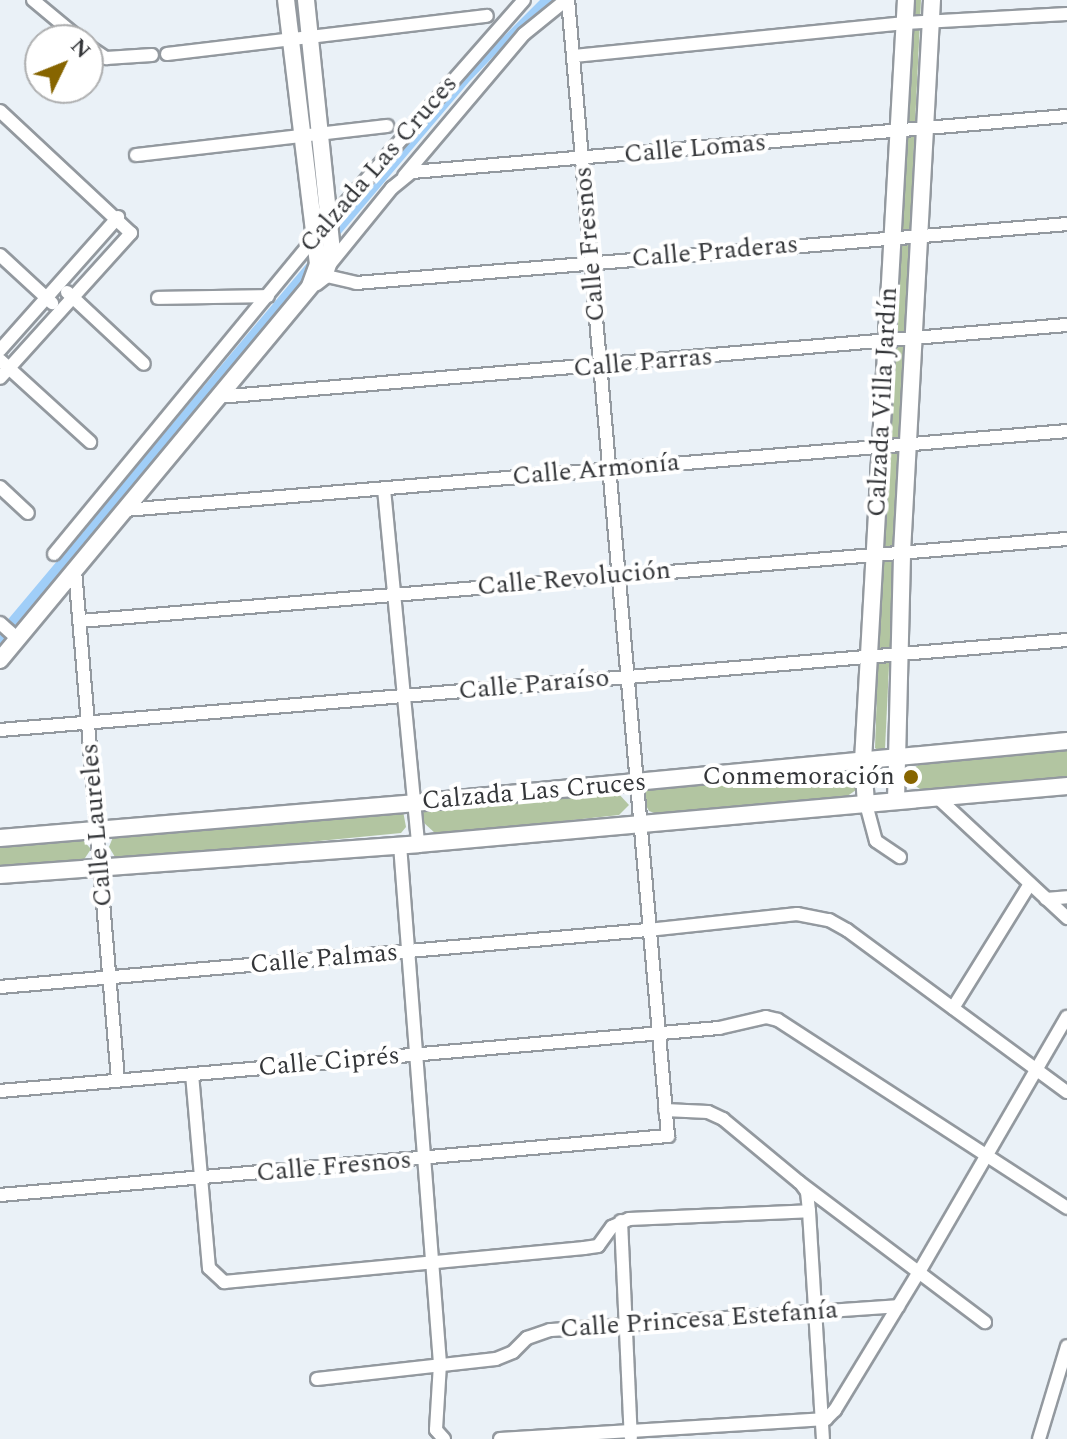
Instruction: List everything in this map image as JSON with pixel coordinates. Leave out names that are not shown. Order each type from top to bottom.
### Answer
[{"type":"street","points":[[33,0],[62,24]]},
{"type":"street","points":[[286,0],[320,263]]},
{"type":"street","points":[[306,0],[331,223],[320,263]]},
{"type":"street","name":"Calzada Las Cruces","points":[[331,223],[524,0]]},
{"type":"street","name":"Calzada Las Cruces","points":[[402,178],[524,34],[567,0]]},
{"type":"street","name":"Calle Fresnos","points":[[0,1195],[668,1136],[567,0]]},
{"type":"street","name":"Calzada Villa Jardín","points":[[866,804],[863,761],[906,0]]},
{"type":"street","name":"Calzada Villa Jardín","points":[[896,801],[902,552],[932,0]]},
{"type":"street","points":[[574,56],[905,23],[931,24],[1067,14]]},
{"type":"street","points":[[167,54],[487,16]]},
{"type":"street","points":[[104,57],[152,55]]},
{"type":"street","points":[[0,111],[131,230],[73,298],[3,369],[90,442]]},
{"type":"street","name":"Calle Lomas","points":[[402,178],[425,170],[925,131],[1067,116]]},
{"type":"street","points":[[136,155],[387,126]]},
{"type":"street","points":[[320,263],[402,178]]},
{"type":"street","points":[[0,350],[118,217]]},
{"type":"street","name":"Calle Praderas","points":[[320,263],[356,283],[1067,224]]},
{"type":"street","points":[[0,255],[60,311]]},
{"type":"street","name":"Calzada Las Cruces","points":[[54,554],[268,296],[320,263]]},
{"type":"street","name":"Calzada Las Cruces","points":[[0,660],[218,397],[320,263]]},
{"type":"street","points":[[58,285],[144,364]]},
{"type":"street","points":[[158,298],[268,296]]},
{"type":"street","name":"Calle Parras","points":[[218,397],[1067,325]]},
{"type":"street","name":"Calle Armonía","points":[[125,510],[1067,431]]},
{"type":"street","points":[[0,487],[28,513]]},
{"type":"street","points":[[384,489],[418,844]]},
{"type":"street","name":"Calle Revolución","points":[[80,621],[1067,539]]},
{"type":"street","name":"Calle Laureles","points":[[75,570],[118,1080]]},
{"type":"street","points":[[0,623],[18,639]]},
{"type":"street","name":"Calle Paraíso","points":[[0,730],[1067,640]]},
{"type":"street","name":"Calzada Las Cruces","points":[[0,838],[414,803],[1067,741]]},
{"type":"street","name":"Calzada Las Cruces","points":[[0,875],[418,844],[1067,786]]},
{"type":"street","points":[[937,797],[1067,918]]},
{"type":"street","points":[[866,804],[876,841],[900,857]]},
{"type":"street","points":[[400,845],[440,1364],[436,1430],[443,1438]]},
{"type":"street","points":[[953,1008],[1030,884]]},
{"type":"street","points":[[1046,899],[1067,897]]},
{"type":"street","name":"Calle Palmas","points":[[0,987],[797,914],[815,916],[847,930],[1067,1092]]},
{"type":"street","name":"Calle Ciprés","points":[[0,1091],[732,1027],[766,1017],[778,1020],[1067,1208]]},
{"type":"street","points":[[500,1439],[631,1435],[822,1419],[835,1410],[1067,1017]]},
{"type":"street","points":[[192,1074],[209,1268],[217,1279],[233,1283],[598,1246],[612,1227],[621,1221],[809,1211]]},
{"type":"street","points":[[665,1110],[708,1112],[723,1119],[799,1182],[985,1322]]},
{"type":"street","points":[[799,1182],[807,1192],[809,1211],[823,1439]]},
{"type":"street","points":[[621,1221],[631,1435]]},
{"type":"street","name":"Calle Princesa Estefanía","points":[[317,1379],[505,1357],[527,1338],[550,1330],[898,1306]]},
{"type":"street","points":[[1039,1439],[1067,1346]]},
{"type":"green space","points":[[912,0],[921,0],[885,749],[879,751],[875,748],[878,663]]},
{"type":"green space","points":[[1067,749],[1067,790],[923,791],[911,783],[912,769],[925,761]]},
{"type":"green space","points":[[845,769],[857,780],[856,790],[843,799],[662,816],[649,811],[643,800],[644,792],[650,786]]},
{"type":"green space","points":[[617,792],[629,805],[619,815],[443,834],[436,834],[423,822],[423,813],[428,807]]},
{"type":"green space","points":[[403,811],[406,827],[401,833],[123,860],[115,857],[109,847],[115,832]]},
{"type":"green space","points":[[79,836],[91,849],[81,864],[0,872],[0,843]]},
{"type":"water","points":[[540,0],[554,0],[530,18],[469,82],[326,251],[0,654],[0,629],[465,75]]},
{"type":"place","name":"Conmemoración","points":[[911,777]]}]
